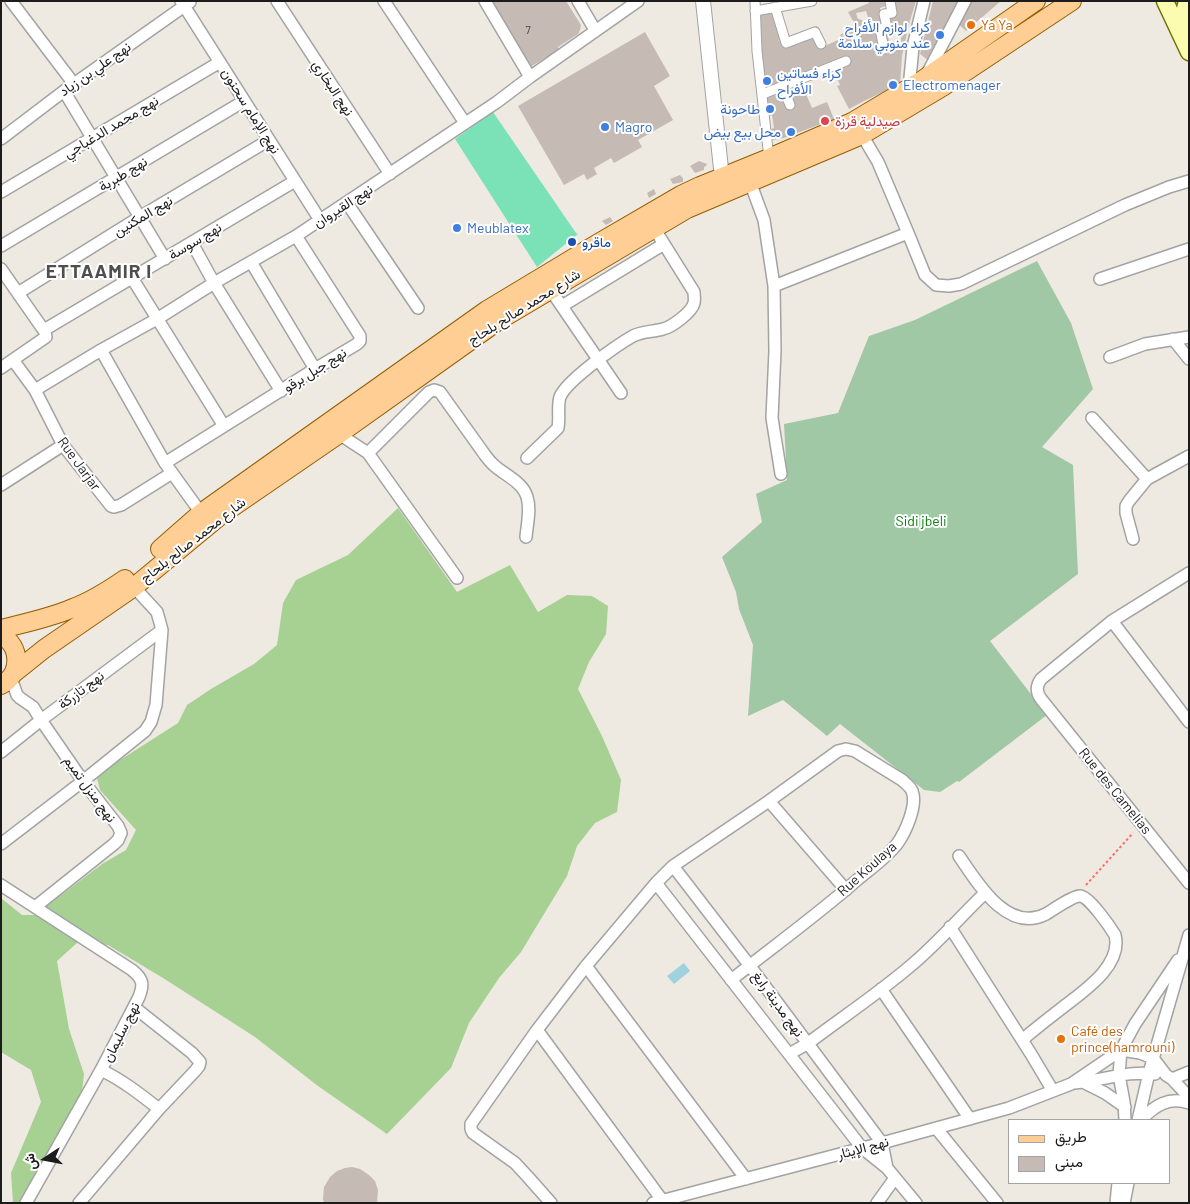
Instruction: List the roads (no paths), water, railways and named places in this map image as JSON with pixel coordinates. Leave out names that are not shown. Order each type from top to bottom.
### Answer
[{"type":"main road","name":"شارع محمد صالح بلحاج","points":[[6,682],[44,649],[134,587],[221,515],[340,434],[555,280],[681,195],[852,122],[916,84],[1036,1]]},
{"type":"main road","name":"شارع محمد صالح بلحاج","points":[[1,629],[74,608],[93,599],[123,580],[201,513],[487,310],[555,280],[702,202],[862,135],[910,107],[1072,1]]},
{"type":"main road","points":[[1165,1],[1189,52]]},
{"type":"main road","points":[[1187,1],[1184,13],[1189,52]]},
{"type":"main road","points":[[1,635],[7,638],[17,654],[17,664],[6,682]]},
{"type":"street","points":[[10,1],[74,84]]},
{"type":"street","name":"نهج البخاري","points":[[276,1],[390,174]]},
{"type":"street","points":[[384,1],[465,123]]},
{"type":"street","points":[[485,1],[530,77]]},
{"type":"street","points":[[578,1],[595,30]]},
{"type":"street","name":"نهج القيروان","points":[[35,390],[296,236],[348,203],[497,102],[638,1]]},
{"type":"street","points":[[703,1],[722,178]]},
{"type":"street","points":[[769,158],[757,51],[755,6],[775,8],[812,1]]},
{"type":"street","points":[[884,49],[880,29],[887,27],[884,14],[892,13],[890,1]]},
{"type":"street","points":[[916,84],[913,47],[924,1]]},
{"type":"street","points":[[916,84],[965,1]]},
{"type":"street","name":"نهج علي بن زياد","points":[[1,139],[186,3]]},
{"type":"street","name":"نهج الإمام سحنون","points":[[186,3],[244,101],[320,220]]},
{"type":"street","points":[[775,8],[786,43],[815,32],[821,44]]},
{"type":"street","points":[[763,94],[846,61]]},
{"type":"street","name":"نهج محمد الدغباجي","points":[[1,192],[220,62]]},
{"type":"street","points":[[783,87],[790,105]]},
{"type":"street","points":[[64,91],[165,259]]},
{"type":"street","name":"نهج طبربة","points":[[1,246],[244,101]]},
{"type":"street","points":[[862,135],[878,162],[924,275],[936,285],[950,286],[961,284],[1124,205],[1189,181]]},
{"type":"street","name":"نهج المكنين","points":[[18,293],[269,140]]},
{"type":"street","name":"نهج سوسة","points":[[1,368],[14,360],[45,334],[132,278],[295,181]]},
{"type":"street","points":[[750,182],[764,220],[774,286],[775,351],[772,418],[782,474]]},
{"type":"street","points":[[348,203],[418,308]]},
{"type":"street","points":[[527,458],[558,428],[560,421],[558,406],[560,397],[566,388],[598,359],[633,336],[643,332],[662,330],[671,326],[692,308],[695,302],[694,292],[654,228]]},
{"type":"street","points":[[774,286],[908,233]]},
{"type":"street","name":"نهج جبل برقو","points":[[168,468],[224,426],[360,341],[360,336],[296,236]]},
{"type":"street","points":[[192,242],[214,284],[281,391]]},
{"type":"street","points":[[562,306],[664,244]]},
{"type":"street","points":[[1100,279],[1189,249]]},
{"type":"street","points":[[251,262],[315,369]]},
{"type":"street","points":[[1,269],[45,334]]},
{"type":"street","points":[[132,278],[224,426]]},
{"type":"street","points":[[555,280],[562,306],[621,393]]},
{"type":"street","points":[[1110,357],[1145,344],[1189,337]]},
{"type":"street","points":[[1173,339],[1189,359]]},
{"type":"street","points":[[101,350],[168,468],[201,513]]},
{"type":"street","name":"Rue Jarjar","points":[[14,360],[35,390],[63,445],[111,506],[121,505],[168,468]]},
{"type":"street","points":[[368,453],[429,392],[434,390],[440,392],[493,465],[523,489],[527,498],[528,509],[526,537]]},
{"type":"street","points":[[1092,418],[1148,479]]},
{"type":"street","points":[[340,434],[368,453],[457,578]]},
{"type":"street","points":[[1,485],[63,445]]},
{"type":"street","points":[[1133,539],[1126,513],[1128,501],[1148,479],[1189,456]]},
{"type":"street","points":[[1189,573],[1112,622],[1189,722]]},
{"type":"street","points":[[1,844],[145,731],[151,722],[156,705],[162,630],[157,612],[134,587]]},
{"type":"street","name":"Rue des Camelias","points":[[1112,622],[1041,680],[1037,690],[1041,699],[1189,882]]},
{"type":"street","name":"نهج تازركة","points":[[1,752],[162,630]]},
{"type":"street","name":"نهج منزل تميم","points":[[6,682],[20,698],[33,708],[83,781],[118,826],[121,833],[114,844],[35,907]]},
{"type":"street","name":"Rue Koulaya","points":[[551,1203],[515,1163],[476,1135],[471,1128],[471,1124],[537,1030],[586,966],[656,883],[673,866],[770,801],[838,751],[846,749],[855,751],[902,780],[910,788],[914,796],[913,807],[898,843],[846,890],[731,980]]},
{"type":"street","points":[[770,801],[846,890]]},
{"type":"street","points":[[959,856],[985,893],[1012,915],[1026,919],[1037,918],[1074,898],[1082,896],[1090,902],[1115,935],[1115,949],[1109,964],[1098,978],[1022,1040]]},
{"type":"street","name":"نهج مدينة رابغ","points":[[673,866],[882,1143]]},
{"type":"street","name":"نهج مدينة رابغ","points":[[656,883],[862,1148],[887,1168],[916,1203]]},
{"type":"street","name":"نهج سليمان","points":[[1,885],[132,970],[139,976],[142,982],[141,991],[134,1007],[102,1070],[26,1203]]},
{"type":"street","points":[[789,1054],[807,1044],[908,968],[940,939],[985,893]]},
{"type":"street","points":[[950,927],[1053,1091]]},
{"type":"street","points":[[1140,1119],[1149,1073],[1189,935]]},
{"type":"street","points":[[1125,1119],[1125,1106],[1119,1075],[1121,1050],[1135,1024],[1183,952]]},
{"type":"street","points":[[586,966],[746,1179]]},
{"type":"street","points":[[881,989],[970,1119]]},
{"type":"street","points":[[79,1203],[159,1109],[199,1066],[200,1062],[192,1053],[134,1007]]},
{"type":"street","points":[[537,1030],[658,1202]]},
{"type":"street","points":[[1070,1084],[1121,1050],[1140,1053],[1153,1058],[1189,1097]]},
{"type":"street","points":[[102,1070],[116,1077],[159,1109]]},
{"type":"street","points":[[1070,1084],[1119,1075],[1149,1073],[1169,1077],[1189,1072]]},
{"type":"street","points":[[1083,1082],[1105,1092],[1125,1106]]},
{"type":"street","name":"نهج الإيثار","points":[[658,1202],[970,1119],[1008,1108],[1070,1084]]},
{"type":"street","points":[[1141,1119],[1163,1102],[1173,1100],[1189,1104]]},
{"type":"street","points":[[936,1128],[997,1203]]},
{"type":"street","points":[[882,1143],[887,1168]]},
{"type":"street","points":[[877,1203],[896,1178]]},
{"type":"street","points":[[1116,1203],[1118,1184]]},
{"type":"street","points":[[1124,1203],[1128,1184]]},
{"type":"water","points":[[684,963],[690,971],[674,984],[667,976]]},
{"type":"place","name":"Ya Ya","points":[[971,25]]},
{"type":"place","name":"كراء لوازم الأفراح عند منوبي سلامة","points":[[940,35]]},
{"type":"place","name":"كراء فساتين الأفراح","points":[[767,81]]},
{"type":"place","name":"Electromenager","points":[[893,85]]},
{"type":"place","name":"طاحونة","points":[[770,109]]},
{"type":"place","name":"صيدلية قرزة","points":[[825,121]]},
{"type":"place","name":"Magro","points":[[605,127]]},
{"type":"place","name":"محل بيع بيض","points":[[791,132]]},
{"type":"place","name":"Meublatex","points":[[457,228]]},
{"type":"place","name":"ماقرو","points":[[572,242]]},
{"type":"place","name":"Café des prince(hamrouni)","points":[[1061,1039]]},
{"type":"district","name":"ETTAAMIR I","points":[[99,272]]},
{"type":"park label","name":"Sidi jbeli","points":[[921,521]]}]
